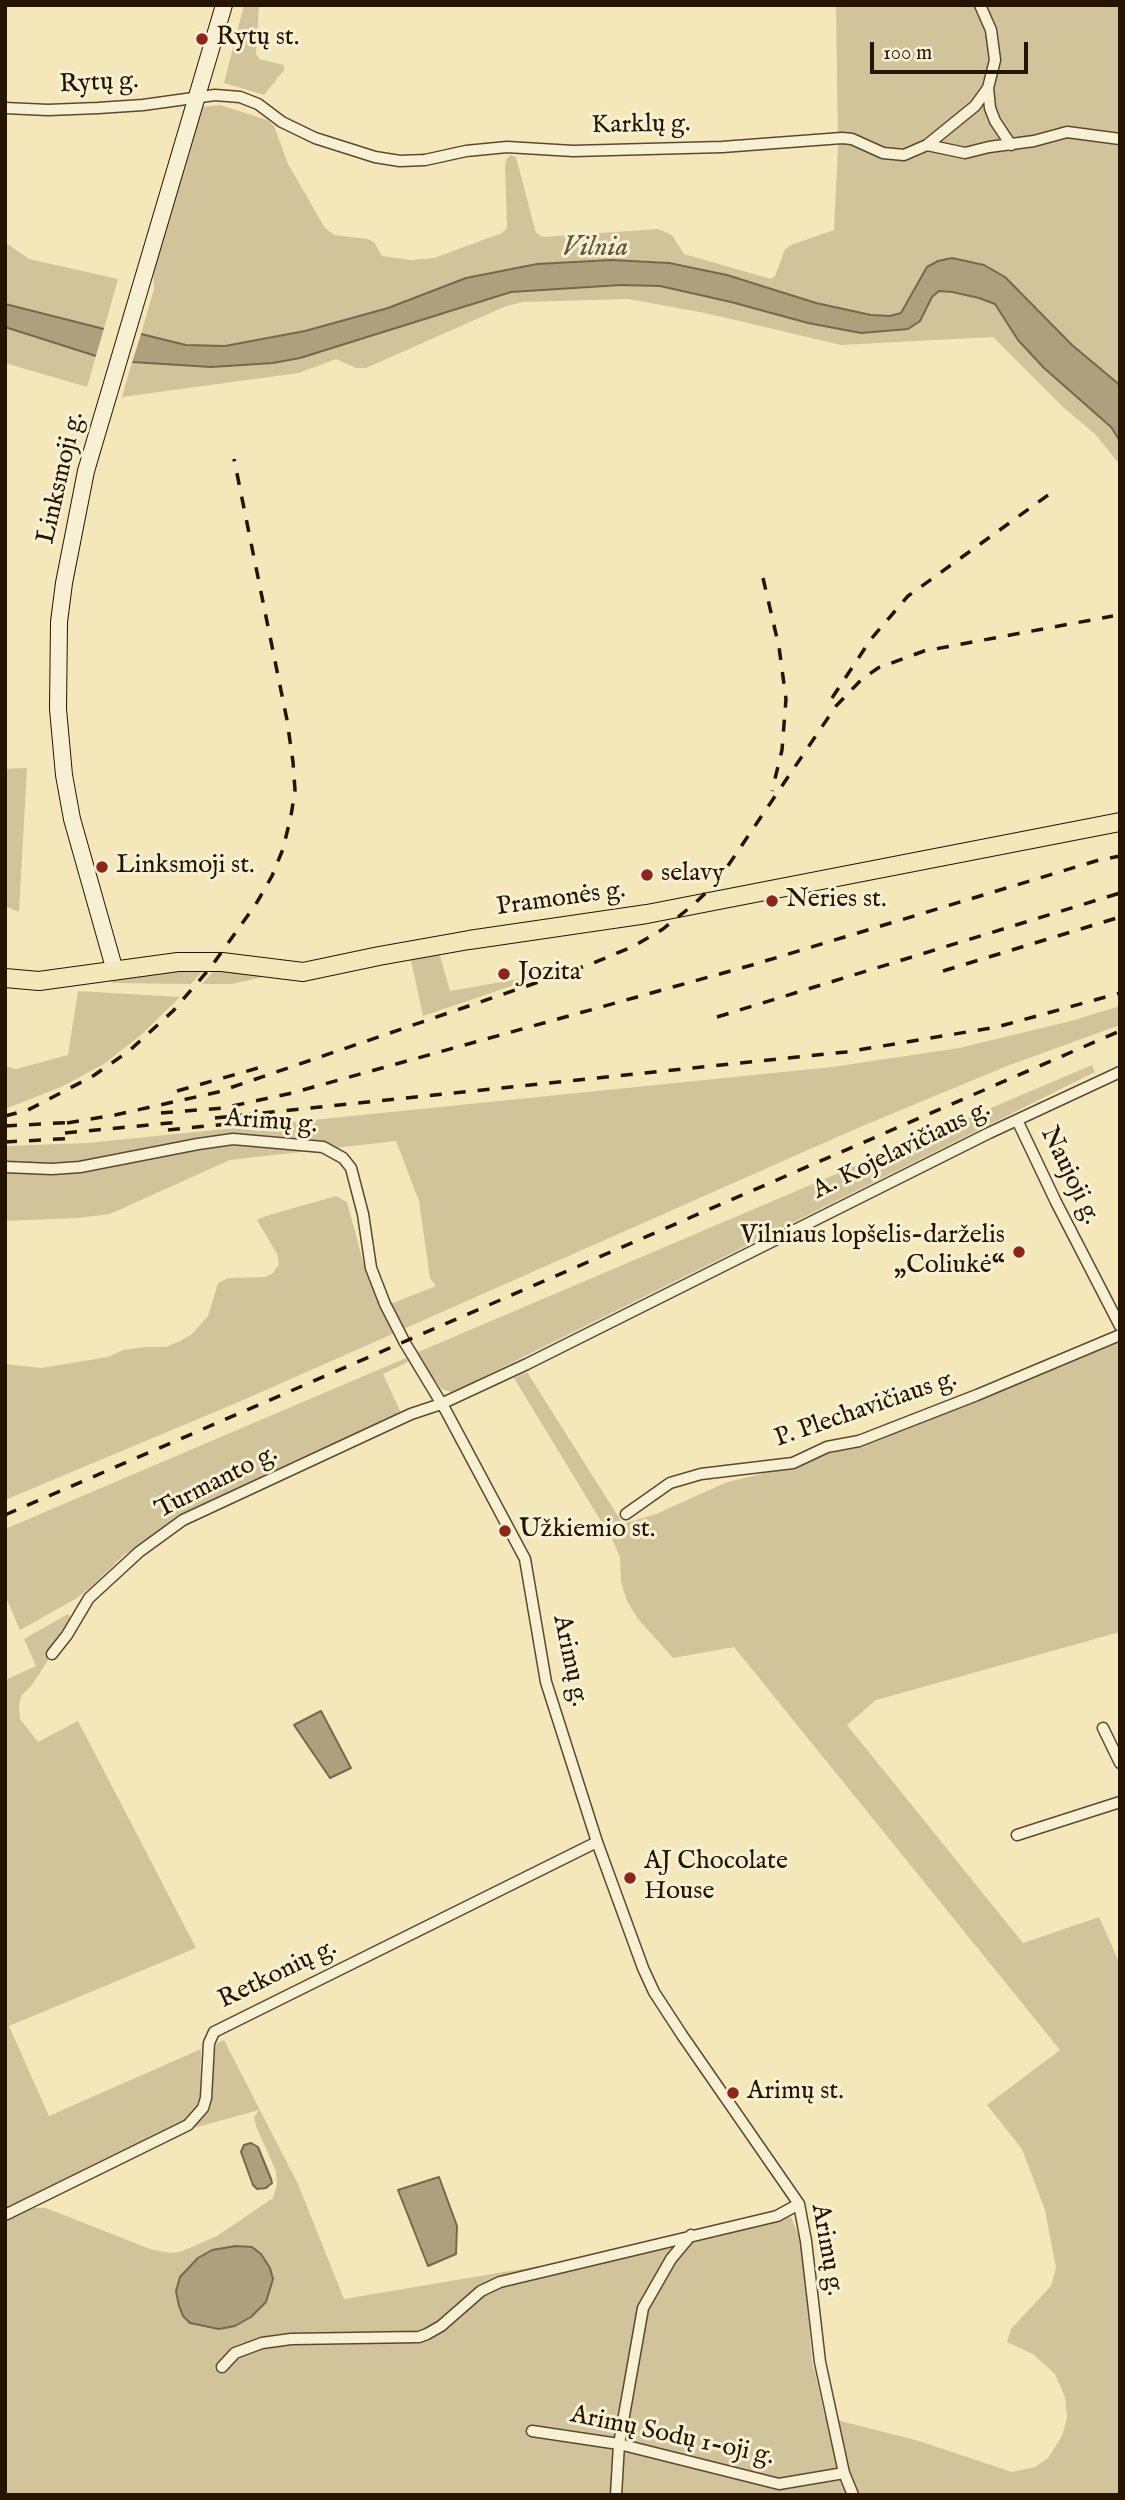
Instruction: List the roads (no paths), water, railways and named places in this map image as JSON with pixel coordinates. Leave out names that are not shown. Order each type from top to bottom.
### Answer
[{"type":"main road","name":"Linksmoji g.","points":[[115,971],[72,819],[62,764],[58,709],[59,622],[86,471],[224,5]]},
{"type":"main road","name":"Pramonės g.","points":[[5,978],[39,981],[178,962],[210,962],[303,972],[469,940],[659,912],[1120,822]]},
{"type":"street","points":[[980,5],[991,30],[995,60],[988,88],[990,108],[1011,145]]},
{"type":"street","name":"Karklų g.","points":[[196,99],[215,95],[240,97],[258,104],[282,122],[315,138],[375,157],[400,161],[425,160],[507,146],[573,151],[722,147],[842,138],[852,139],[883,153],[904,155],[928,145],[975,106],[988,88]]},
{"type":"street","name":"Rytų g.","points":[[5,108],[48,110],[196,99]]},
{"type":"street","points":[[928,145],[965,153],[1067,132],[1091,133],[1120,139]]},
{"type":"street","name":"A. Kojelavičiaus g.","points":[[442,1404],[1017,1120],[1120,1072]]},
{"type":"street","name":"Naujoji g.","points":[[1017,1120],[1120,1326]]},
{"type":"street","name":"Arimų g.","points":[[5,1167],[52,1170],[80,1167],[233,1139],[323,1147],[334,1151],[351,1168],[356,1179],[371,1268],[385,1304],[525,1559],[546,1682],[631,1940],[654,1992],[799,2204],[820,2362],[844,2473],[853,2495]]},
{"type":"street","name":"P. Plechavičiaus g.","points":[[626,1514],[670,1483],[701,1474],[793,1463],[827,1447],[859,1441],[977,1395],[1120,1335]]},
{"type":"street","name":"Turmanto g.","points":[[52,1654],[67,1636],[89,1598],[139,1552],[183,1520],[411,1414],[442,1404]]},
{"type":"street","points":[[1104,1728],[1120,1763]]},
{"type":"street","points":[[1017,1835],[1120,1802]]},
{"type":"street","name":"Retkonių g.","points":[[5,2215],[188,2125],[202,2108],[206,2098],[209,2043],[214,2032],[597,1842]]},
{"type":"street","points":[[222,2367],[235,2353],[262,2343],[291,2339],[419,2337],[441,2326],[481,2291],[500,2282],[777,2216],[799,2204]]},
{"type":"street","points":[[616,2495],[619,2444],[643,2308],[671,2259],[691,2235]]},
{"type":"street","name":"Arimų Sodų 1-oji g.","points":[[532,2431],[619,2444],[779,2484],[844,2473]]},
{"type":"railway","points":[[5,1116],[28,1110],[93,1076],[129,1051],[173,1011],[211,967],[256,904],[283,849],[295,790],[293,762],[287,720],[234,459]]},
{"type":"railway","points":[[832,698],[871,639],[908,596],[1051,493]]},
{"type":"railway","points":[[763,578],[779,647],[786,699],[782,750],[772,791]]},
{"type":"railway","points":[[67,1123],[218,1092],[591,964],[634,946],[663,929],[717,882],[836,706],[861,680],[878,668],[924,651],[1113,616]]},
{"type":"railway","points":[[161,1113],[223,1108],[292,1093],[752,965],[1099,860],[1120,856]]},
{"type":"railway","points":[[717,1017],[1120,893]]},
{"type":"railway","points":[[943,971],[1120,917]]},
{"type":"railway","points":[[215,1118],[846,1052],[997,1027],[1120,993]]},
{"type":"railway","points":[[5,1515],[1120,1031]]},
{"type":"railway","points":[[177,1091],[258,1068]]},
{"type":"railway","points":[[5,1126],[77,1122]]},
{"type":"railway","points":[[65,1133],[180,1122]]},
{"type":"railway","points":[[168,1130],[227,1124]]},
{"type":"railway","points":[[5,1142],[77,1138]]},
{"type":"place","name":"Rytų st.","points":[[202,39]]},
{"type":"place","name":"Linksmoji st.","points":[[102,867]]},
{"type":"place","name":"selavy","points":[[647,875]]},
{"type":"place","name":"Neries st.","points":[[772,901]]},
{"type":"place","name":"Jozita","points":[[504,974]]},
{"type":"place","name":"Vilniaus lopšelis-darželis „Coliukė“","points":[[1019,1252]]},
{"type":"place","name":"Užkiemio st.","points":[[505,1531]]},
{"type":"place","name":"AJ Chocolate House","points":[[630,1878]]},
{"type":"place","name":"Arimų st.","points":[[733,2093]]},
{"type":"water label","name":"Vilnia","points":[[595,249]]}]
